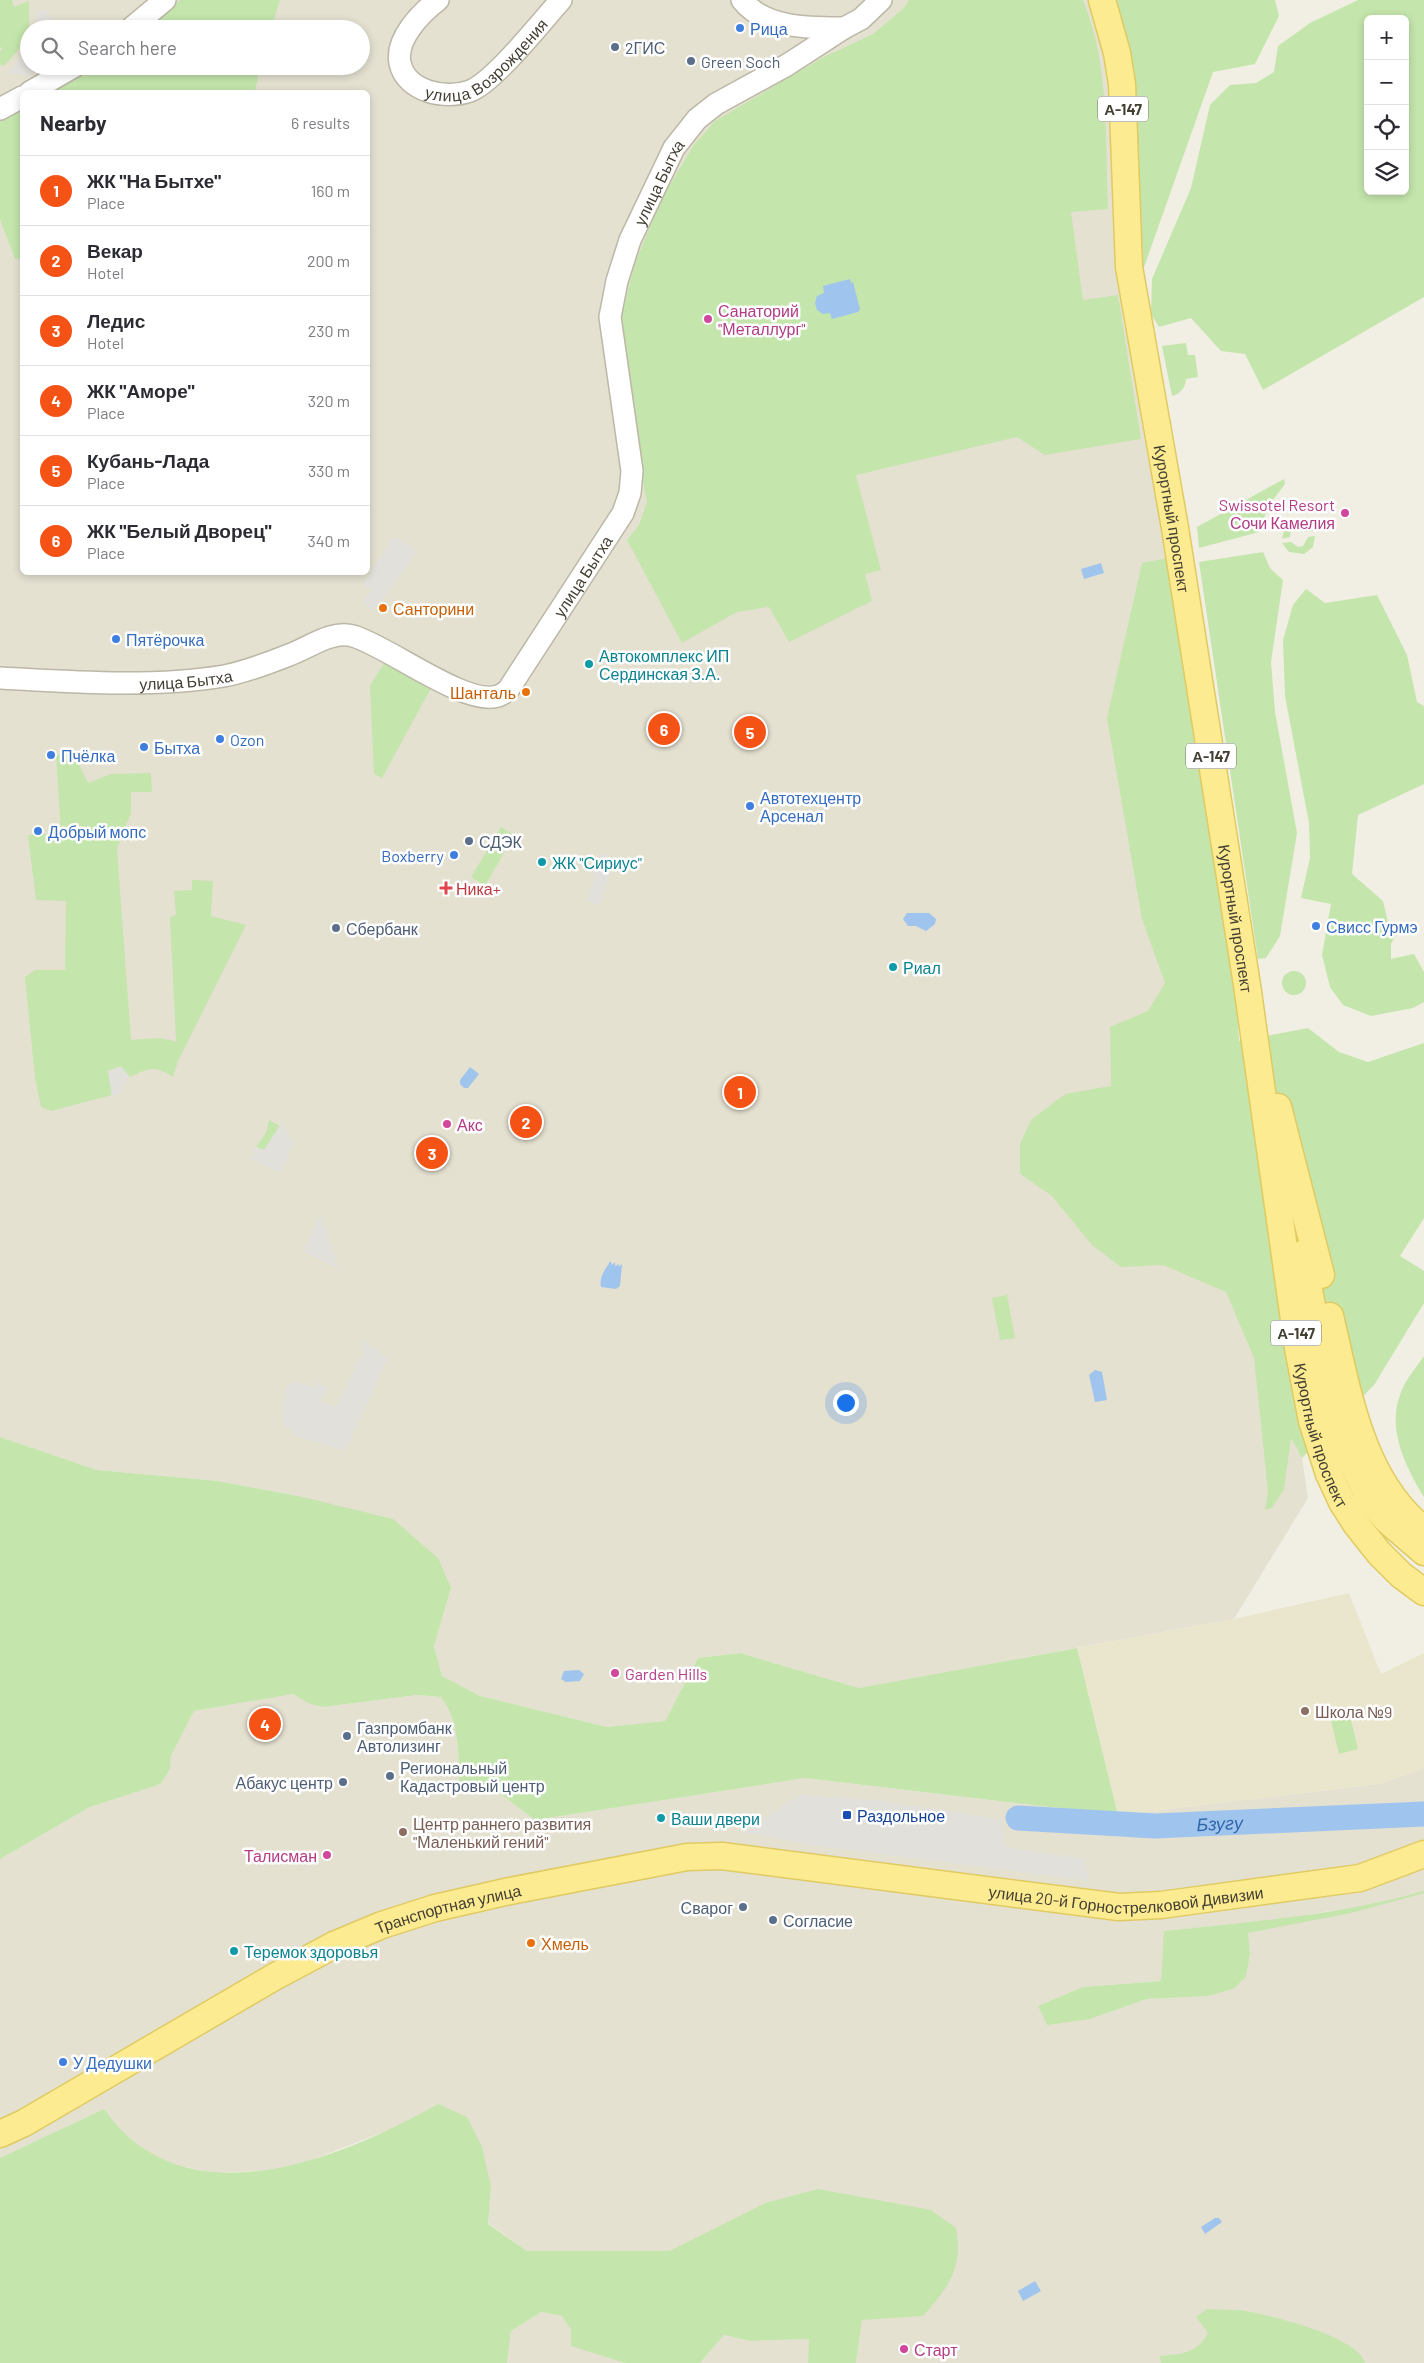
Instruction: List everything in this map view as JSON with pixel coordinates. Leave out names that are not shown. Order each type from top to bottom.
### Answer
[{"type":"main road","name":"Курортный проспект","points":[[1102,0],[1117,53],[1122,84],[1129,267],[1175,528],[1259,1044],[1318,1345],[1329,1394],[1342,1438],[1361,1483],[1371,1502],[1388,1521],[1424,1552]]},
{"type":"main road","name":"Курортный проспект","points":[[1259,1044],[1298,1348],[1312,1421],[1321,1452],[1342,1502],[1356,1524],[1379,1553],[1401,1575],[1424,1592]]},
{"type":"main road","name":"А-147","points":[[1259,1044],[1291,1153],[1360,1432],[1375,1470],[1387,1491],[1424,1530]]},
{"type":"main road","name":"Транспортная улица","points":[[0,2134],[24,2123],[334,1945],[382,1925],[434,1908],[510,1891],[687,1857],[722,1856],[824,1868]]},
{"type":"main road","name":"улица 20-й Горнострелковой Дивизии","points":[[824,1868],[1119,1907],[1161,1905],[1360,1878],[1419,1856]]},
{"type":"street","points":[[141,20],[165,0]]},
{"type":"street","name":"улица Возрождения","points":[[438,0],[423,12],[408,32],[402,47],[400,63],[407,77],[428,93],[452,94],[470,91],[486,81],[561,0]]},
{"type":"street","points":[[742,0],[762,15],[805,28],[844,28]]},
{"type":"street","name":"улица Бытха","points":[[0,678],[160,682],[225,676],[288,656],[341,634],[364,640],[436,679],[470,693],[489,697],[499,696],[509,688],[600,549],[623,513],[630,493],[632,471],[610,317],[617,281],[628,248],[674,148],[697,119],[716,104],[787,65],[861,19],[881,0]]},
{"type":"street","points":[[770,18],[788,36],[794,47],[794,54],[787,65]]},
{"type":"street","points":[[33,90],[59,75]]},
{"type":"street","points":[[0,109],[20,98]]},
{"type":"shaded area","points":[[0,0],[1097,0],[1120,103],[1228,902],[1239,1042],[1291,1437],[1302,1458],[1308,1498],[1234,1619],[859,1688],[740,1653],[698,1658],[665,1721],[607,1727],[480,1696],[442,1676],[434,1646],[451,1588],[303,1497],[218,1481],[97,1470],[0,1437]]},
{"type":"shaded area","points":[[46,10],[53,20],[36,20],[36,12]]},
{"type":"shaded area","points":[[20,58],[20,75],[31,75],[31,77],[7,73]]},
{"type":"shaded area","points":[[394,536],[417,552],[374,610],[363,602],[372,590],[363,584]]},
{"type":"shaded area","points":[[600,854],[614,858],[600,905],[587,901]]},
{"type":"shaded area","points":[[121,1067],[130,1077],[124,1083],[120,1095],[112,1095],[108,1071]]},
{"type":"shaded area","points":[[282,1122],[293,1143],[281,1173],[250,1159],[256,1147],[264,1150]]},
{"type":"shaded area","points":[[321,1213],[338,1269],[303,1251]]},
{"type":"shaded area","points":[[361,1338],[388,1358],[345,1451],[295,1436],[283,1423],[286,1386],[296,1381],[313,1388],[316,1382],[327,1387],[321,1401],[336,1407],[363,1351]]},
{"type":"shaded area","points":[[1349,1593],[1381,1674],[1424,1653],[1424,1768],[1379,1784],[1118,1815],[1077,1648],[1234,1619]]},
{"type":"shaded area","points":[[293,1694],[323,1707],[417,1695],[441,1697],[448,1706],[457,1731],[459,1781],[502,1795],[535,1820],[805,1778],[1118,1815],[1379,1784],[1424,1768],[1424,2363],[856,2363],[862,2319],[923,2316],[765,2203],[669,2251],[527,2251],[488,2223],[491,2186],[438,2104],[399,2126],[301,2164],[274,2170],[214,2173],[170,2164],[155,2157],[134,2141],[115,2125],[104,2109],[0,2158],[0,1859],[90,1807],[161,1784],[170,1769],[171,1756],[194,1711]],"holes":[[[1341,1909],[1247,1933],[1250,1954],[1246,1977],[1233,1989],[1209,1996],[1147,1999],[1090,2019],[1038,2006],[1083,1987],[1161,1981],[1165,1931],[1278,1920]]]},
{"type":"shaded area","points":[[800,1795],[874,1800],[1001,1819],[1005,1847],[1084,1859],[1089,1881],[817,1846],[744,1832]]},
{"type":"shaded area","points":[[541,2312],[562,2316],[571,2330],[625,2363],[507,2363],[511,2331]]},
{"type":"shaded area","points":[[724,2335],[750,2341],[810,2339],[808,2363],[700,2363]]},
{"type":"green space","points":[[0,0],[12,0],[14,7],[29,1],[29,20],[20,20],[20,48],[4,66],[0,64],[0,52],[2,49],[0,46]]},
{"type":"green space","points":[[180,0],[280,0],[274,20],[156,20]]},
{"type":"green space","points":[[909,0],[1083,0],[1092,25],[1102,76],[1106,129],[1108,209],[1071,212],[1083,300],[1118,295],[1141,439],[1045,455],[1017,437],[856,475],[881,570],[865,574],[872,601],[789,642],[769,607],[737,612],[682,643],[627,540],[639,525],[647,502],[628,404],[618,328],[635,263],[661,200],[693,146],[715,121],[822,58],[873,34],[904,8]]},
{"type":"green space","points":[[1110,0],[1275,0],[1279,16],[1255,64],[1213,72],[1136,290]]},
{"type":"green space","points":[[1358,0],[1424,0],[1424,297],[1263,390],[1245,354],[1221,351],[1191,318],[1159,327],[1151,314],[1152,279],[1191,188],[1210,105],[1230,85],[1256,83],[1274,72],[1278,46],[1310,23]]},
{"type":"green space","points":[[75,75],[258,75],[255,90],[52,90]]},
{"type":"green space","points":[[20,109],[20,258],[15,259],[0,219],[0,119]]},
{"type":"green space","points":[[1186,343],[1188,355],[1195,355],[1198,377],[1186,379],[1182,390],[1172,396],[1162,346]]},
{"type":"green space","points":[[1284,479],[1285,484],[1269,505],[1259,532],[1199,548],[1197,527]]},
{"type":"green space","points":[[1294,520],[1306,521],[1314,531],[1306,532],[1297,527],[1291,530],[1290,537],[1282,539],[1285,527]]},
{"type":"green space","points":[[1315,536],[1313,547],[1304,554],[1289,552],[1282,543],[1291,542],[1298,547],[1303,546],[1308,537]]},
{"type":"green space","points":[[1263,552],[1270,568],[1283,580],[1271,662],[1275,712],[1297,833],[1280,936],[1266,958],[1258,959],[1199,562]]},
{"type":"green space","points":[[1172,557],[1228,902],[1239,1041],[1308,1028],[1339,1052],[1368,1062],[1424,1043],[1424,1218],[1400,1256],[1424,1271],[1424,1303],[1374,1385],[1302,1458],[1291,1438],[1284,1489],[1272,1508],[1265,1510],[1268,1491],[1254,1358],[1226,1292],[1163,1265],[1121,1267],[1092,1245],[1052,1196],[1020,1174],[1020,1144],[1031,1120],[1065,1094],[1111,1086],[1110,1027],[1148,1011],[1165,983],[1142,919],[1107,718],[1142,563]]},
{"type":"green space","points":[[1306,589],[1325,603],[1377,595],[1407,655],[1417,702],[1424,706],[1424,784],[1358,815],[1352,874],[1383,901],[1388,922],[1397,932],[1391,944],[1391,959],[1414,954],[1424,972],[1424,1002],[1413,1008],[1371,1016],[1343,1005],[1330,987],[1322,955],[1331,904],[1301,898],[1310,858],[1309,823],[1285,696],[1283,640],[1293,605]]},
{"type":"green space","points":[[390,653],[436,679],[382,778],[374,774],[370,686]]},
{"type":"green space","points":[[73,752],[88,783],[111,774],[151,773],[152,792],[131,792],[131,813],[117,849],[131,1040],[158,1038],[176,1041],[170,917],[176,915],[174,891],[192,890],[192,880],[213,881],[211,916],[246,925],[178,1061],[173,1077],[152,1069],[130,1077],[121,1066],[108,1071],[112,1095],[51,1111],[41,1107],[35,1078],[25,977],[35,970],[65,970],[66,901],[36,900],[28,835],[61,833],[56,755]]},
{"type":"green space","points":[[501,827],[514,835],[485,886],[471,877]]},
{"type":"green space","points":[[1294,971],[1303,974],[1306,983],[1303,992],[1294,995],[1285,992],[1282,983],[1285,974]]},
{"type":"green space","points":[[269,1120],[280,1126],[264,1150],[256,1147],[266,1133]]},
{"type":"green space","points":[[1007,1295],[1015,1338],[1000,1340],[992,1298]]},
{"type":"green space","points":[[1424,1356],[1424,1497],[1411,1474],[1400,1448],[1396,1421],[1402,1390]]},
{"type":"green space","points":[[0,1437],[97,1470],[218,1481],[303,1497],[393,1519],[438,1558],[451,1588],[434,1646],[442,1676],[480,1696],[607,1727],[665,1721],[698,1658],[740,1653],[859,1688],[1077,1648],[1118,1815],[805,1778],[535,1820],[502,1795],[459,1781],[455,1727],[452,1716],[441,1697],[417,1695],[323,1707],[310,1704],[293,1694],[194,1711],[171,1756],[170,1769],[161,1784],[90,1807],[0,1859]]},
{"type":"green space","points":[[1348,1708],[1358,1749],[1339,1754],[1329,1712]]},
{"type":"green space","points":[[1424,1891],[1424,1893],[1351,1913],[1248,1933],[1250,1954],[1246,1977],[1233,1989],[1209,1996],[1147,1999],[1090,2019],[1047,2025],[1038,2006],[1083,1987],[1161,1981],[1164,1931],[1328,1912]]},
{"type":"green space","points":[[438,2104],[467,2117],[482,2147],[491,2186],[488,2224],[527,2251],[669,2251],[765,2203],[818,2189],[931,2210],[956,2228],[957,2255],[952,2276],[940,2296],[923,2316],[862,2320],[856,2363],[808,2363],[809,2339],[750,2341],[724,2335],[700,2363],[625,2363],[571,2346],[571,2330],[562,2316],[541,2312],[511,2331],[507,2363],[0,2363],[0,2158],[104,2109],[138,2144],[177,2164],[219,2172],[265,2170],[311,2160],[356,2144],[399,2125]]},
{"type":"green space","points":[[1207,2309],[1246,2311],[1275,2317],[1313,2329],[1347,2344],[1359,2353],[1365,2363],[1161,2363],[1160,2356],[1188,2352],[1199,2345],[1208,2333],[1196,2317]]},
{"type":"water","points":[[850,279],[851,283],[853,282],[860,309],[858,312],[832,319],[830,313],[823,314],[817,310],[815,303],[817,296],[824,293],[823,286]]},
{"type":"water","points":[[1101,563],[1104,573],[1084,579],[1081,569]]},
{"type":"water","points":[[907,913],[929,913],[936,919],[935,924],[926,931],[916,926],[908,926],[903,919]]},
{"type":"water","points":[[470,1067],[479,1074],[468,1088],[464,1088],[460,1084],[460,1080]]},
{"type":"water","points":[[609,1262],[612,1265],[615,1262],[615,1266],[619,1264],[618,1267],[622,1264],[620,1286],[616,1289],[601,1287],[601,1278]]},
{"type":"water","points":[[1095,1370],[1102,1372],[1107,1400],[1095,1402],[1089,1375]]},
{"type":"water","points":[[579,1670],[584,1674],[580,1681],[566,1682],[561,1679],[564,1671]]},
{"type":"water","points":[[1215,2218],[1219,2218],[1222,2222],[1205,2234],[1201,2227]]},
{"type":"water","points":[[1035,2281],[1041,2291],[1023,2301],[1018,2291]]},
{"type":"waterway","name":"Бзугу","points":[[1018,1818],[1155,1826],[1424,1814]]},
{"type":"place","name":"Рица","points":[[740,28]]},
{"type":"place","name":"2ГИС","points":[[615,47]]},
{"type":"place","name":"Green Soch","points":[[691,61]]},
{"type":"place","name":"Санаторий \"Металлург\"","points":[[708,319]]},
{"type":"place","name":"Swissotel Resort Сочи Камелия","points":[[1345,513]]},
{"type":"place","name":"Санторини","points":[[383,608]]},
{"type":"place","name":"Пятёрочка","points":[[116,639]]},
{"type":"place","name":"Автокомплекс ИП Сердинская З.А.","points":[[589,664]]},
{"type":"place","name":"Шанталь","points":[[526,692]]},
{"type":"place","name":"ЖК \"Белый Дворец\"","points":[[664,729]]},
{"type":"place","name":"Кубань-Лада","points":[[750,732]]},
{"type":"place","name":"Ozon","points":[[220,739]]},
{"type":"place","name":"Бытха","points":[[144,747]]},
{"type":"place","name":"Пчёлка","points":[[51,755]]},
{"type":"place","name":"Автотехцентр Арсенал","points":[[750,806]]},
{"type":"place","name":"Добрый мопс","points":[[38,831]]},
{"type":"place","name":"СДЭК","points":[[469,841]]},
{"type":"place","name":"Boxberry","points":[[454,855]]},
{"type":"place","name":"ЖК \"Сириус\"","points":[[542,862]]},
{"type":"place","name":"Ника+","points":[[446,888]]},
{"type":"place","name":"Свисс Гурмэ","points":[[1316,926]]},
{"type":"place","name":"Сбербанк","points":[[336,928]]},
{"type":"place","name":"Риал","points":[[893,967]]},
{"type":"place","name":"ЖК \"На Бытхе\"","points":[[740,1092]]},
{"type":"place","name":"Векар","points":[[526,1122]]},
{"type":"place","name":"Акс","points":[[447,1124]]},
{"type":"place","name":"Ледис","points":[[432,1153]]},
{"type":"place","name":"Garden Hills","points":[[615,1673]]},
{"type":"place","name":"Школа №9","points":[[1305,1711]]},
{"type":"place","name":"ЖК \"Аморе\"","points":[[265,1724]]},
{"type":"place","name":"Газпромбанк Автолизинг","points":[[347,1736]]},
{"type":"place","name":"Региональный Кадастровый центр","points":[[390,1776]]},
{"type":"place","name":"Абакус центр","points":[[343,1782]]},
{"type":"place","name":"Раздольное","points":[[847,1815]]},
{"type":"place","name":"Ваши двери","points":[[661,1818]]},
{"type":"place","name":"Центр раннего развития \"Маленький гений\"","points":[[403,1832]]},
{"type":"place","name":"Талисман","points":[[327,1855]]},
{"type":"place","name":"Сварог","points":[[743,1907]]},
{"type":"place","name":"Согласие","points":[[773,1920]]},
{"type":"place","name":"Хмель","points":[[531,1943]]},
{"type":"place","name":"Теремок здоровья","points":[[234,1951]]},
{"type":"place","name":"У Дедушки","points":[[63,2062]]},
{"type":"place","name":"Старт","points":[[904,2349]]}]
